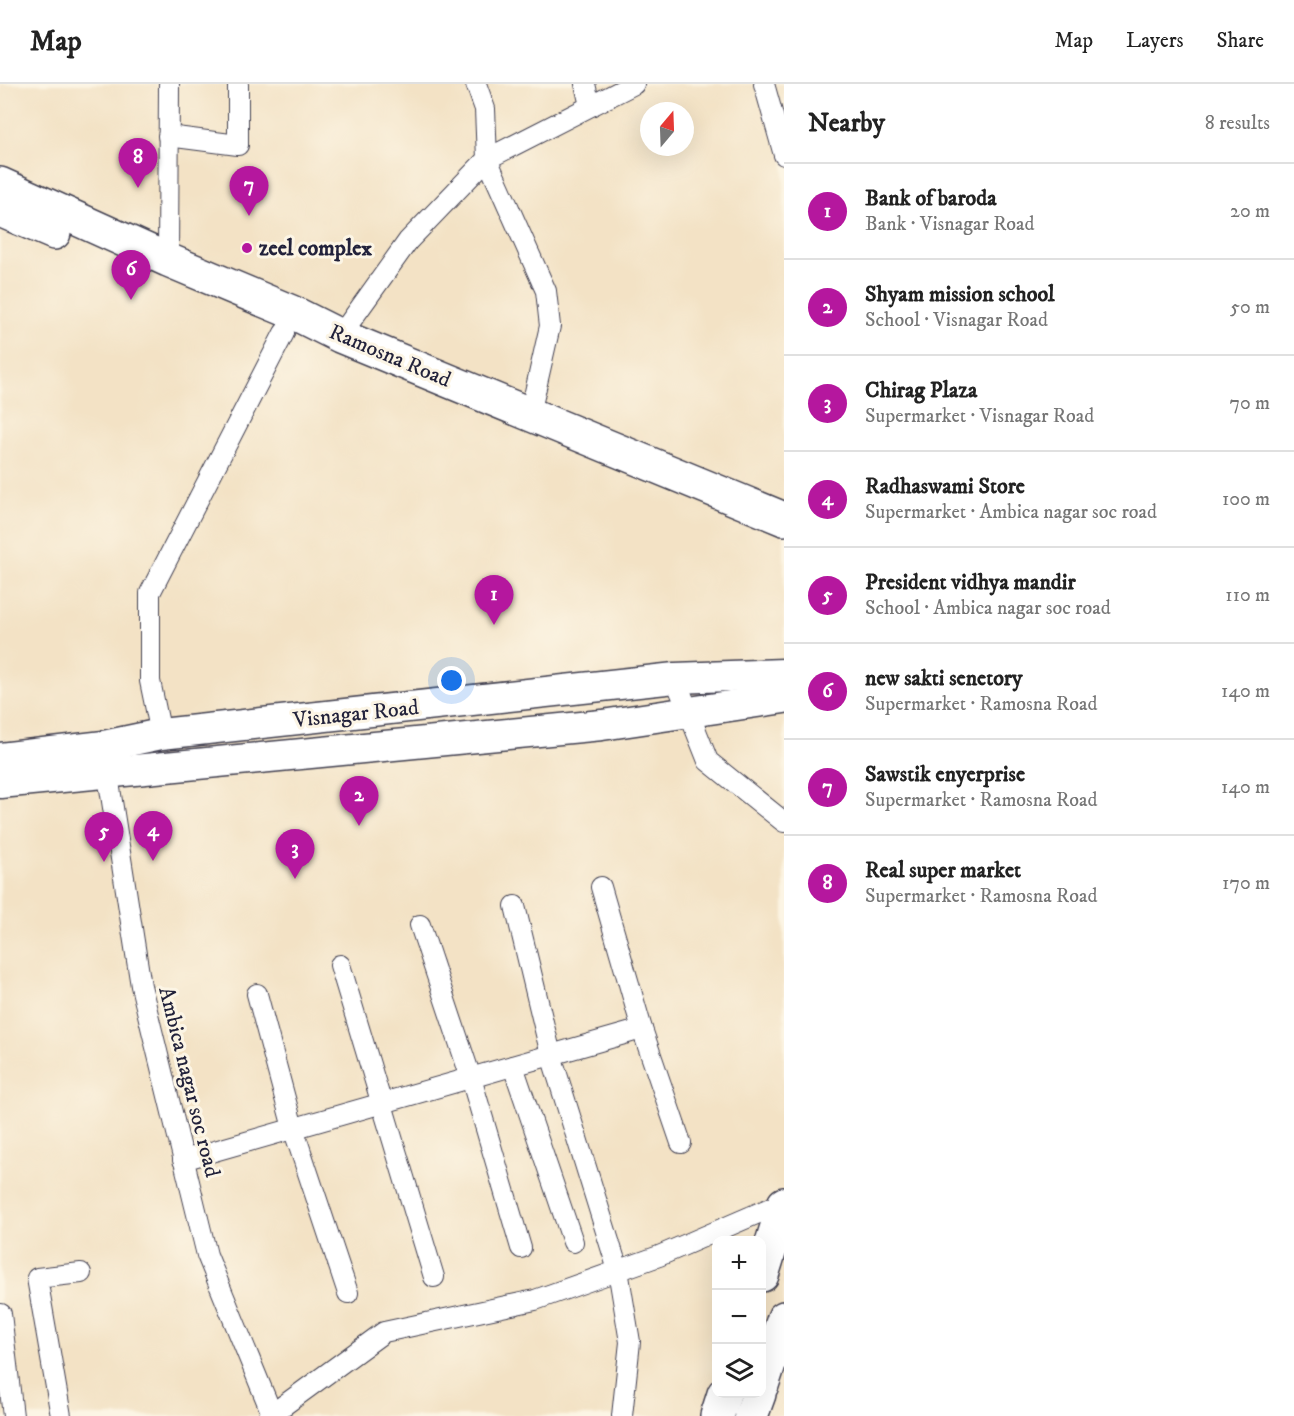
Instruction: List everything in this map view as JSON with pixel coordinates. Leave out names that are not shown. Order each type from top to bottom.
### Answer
[{"type":"highway","name":"Ramosna Road","points":[[0,184],[168,260],[294,313],[340,336],[784,519]]},
{"type":"highway","name":"Ramosna Road","points":[[0,210],[284,333],[784,544]]},
{"type":"highway","points":[[766,1262],[784,1203]]},
{"type":"highway","points":[[766,1373],[784,1318]]},
{"type":"highway","points":[[717,1416],[723,1398]]},
{"type":"highway","points":[[751,1416],[758,1398]]},
{"type":"main road","name":"Visnagar Road","points":[[0,758],[106,759],[161,734],[675,678],[784,674]]},
{"type":"main road","points":[[0,783],[106,759],[602,725],[784,698]]},
{"type":"street","points":[[168,260],[169,84]]},
{"type":"street","points":[[168,136],[238,145],[238,84]]},
{"type":"street","points":[[476,84],[485,110],[487,159],[546,291],[550,326],[530,414]]},
{"type":"street","points":[[585,84],[590,106]]},
{"type":"street","points":[[340,336],[408,241],[487,159],[634,84]]},
{"type":"street","points":[[764,84],[784,155]]},
{"type":"street","points":[[161,734],[150,681],[150,593],[284,333]]},
{"type":"street","points":[[675,678],[708,761],[784,822]]},
{"type":"street","name":"Ambica nagar soc road","points":[[106,759],[141,986],[183,1160],[207,1255],[271,1415]]},
{"type":"street","points":[[601,887],[642,1029],[681,1143]]},
{"type":"street","points":[[515,906],[551,1055],[618,1270],[630,1342],[622,1416]]},
{"type":"street","points":[[420,925],[471,1078],[521,1248]]},
{"type":"street","points":[[340,965],[434,1277]]},
{"type":"street","points":[[258,994],[293,1128],[348,1293]]},
{"type":"street","points":[[183,1160],[642,1029]]},
{"type":"street","points":[[513,1066],[573,1242]]},
{"type":"street","points":[[271,1415],[384,1332],[535,1300],[659,1256],[784,1203]]},
{"type":"street","points":[[61,1416],[38,1278],[81,1273]]},
{"type":"street","points":[[1,1314],[14,1416]]},
{"type":"place","name":"Real super market","points":[[138,188]]},
{"type":"place","name":"Sawstik enyerprise","points":[[249,216]]},
{"type":"place","name":"zeel complex","points":[[247,248]]},
{"type":"place","name":"new sakti senetory","points":[[131,300]]},
{"type":"place","name":"Bank of baroda","points":[[494,625]]},
{"type":"place","name":"Shyam mission school","points":[[359,826]]},
{"type":"place","name":"Radhaswami Store","points":[[153,861]]},
{"type":"place","name":"President vidhya mandir","points":[[104,862]]},
{"type":"place","name":"Chirag Plaza","points":[[295,879]]}]
